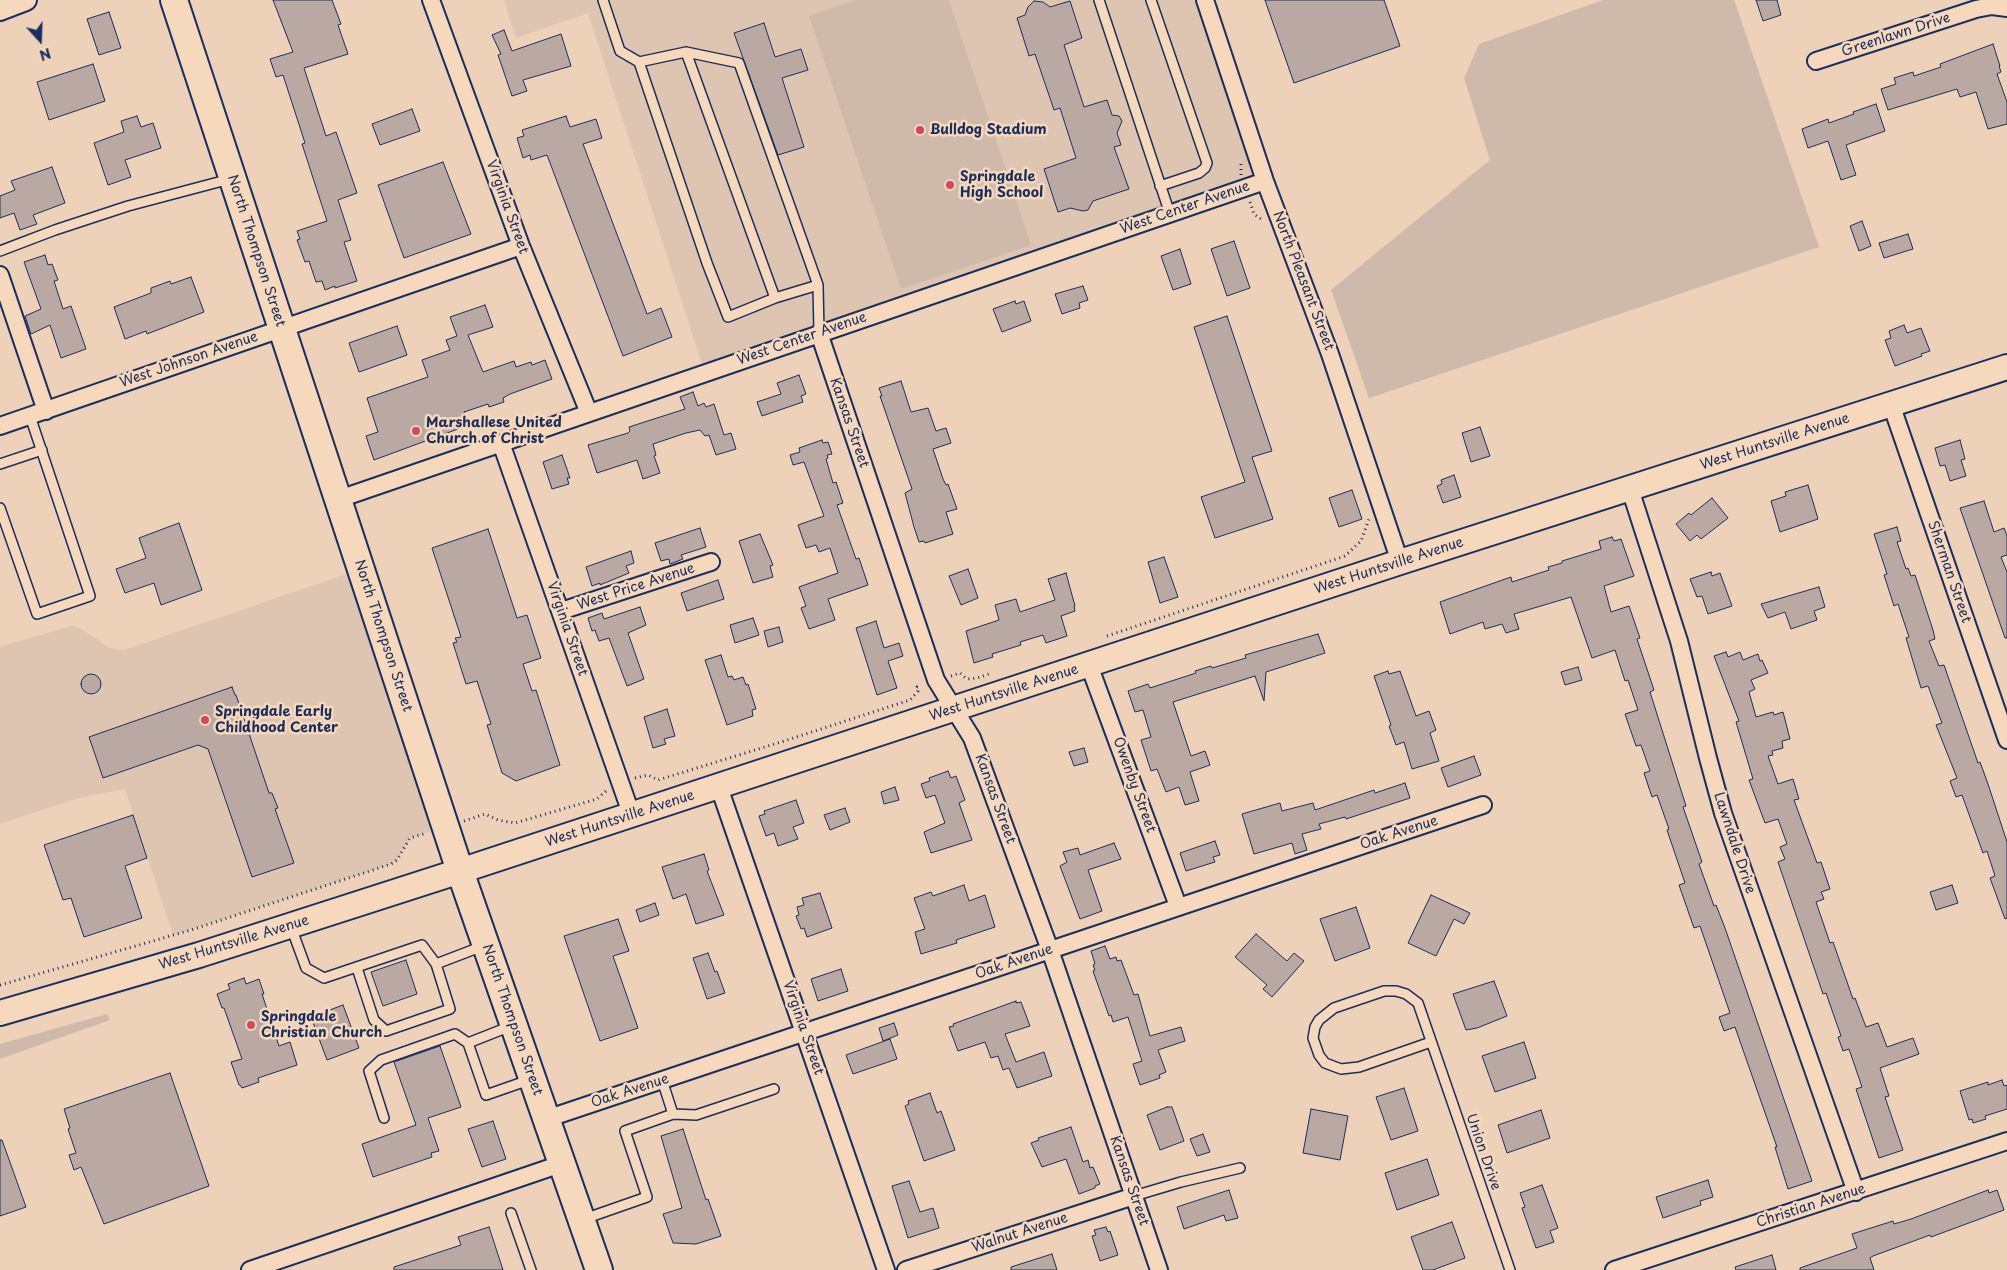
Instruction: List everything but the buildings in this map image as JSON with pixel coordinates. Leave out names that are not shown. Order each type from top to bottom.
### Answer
[{"type":"main road","name":"North Thompson Street","points":[[174,0],[445,827],[599,1270]]},
{"type":"main road","name":"West Huntsville Avenue","points":[[0,1012],[199,955],[632,816],[1400,562],[2007,367]]},
{"type":"street","points":[[0,10],[26,0]]},
{"type":"street","name":"Virginia Street","points":[[431,0],[521,246],[589,412]]},
{"type":"street","name":"North Pleasant Street","points":[[1205,0],[1265,181],[1330,354],[1400,562]]},
{"type":"street","name":"Greenlawn Drive","points":[[1816,61],[1976,9],[1992,6],[2007,8]]},
{"type":"street","name":"West Center Avenue","points":[[339,499],[1265,181]]},
{"type":"street","name":"West Johnson Avenue","points":[[0,426],[521,246]]},
{"type":"street","points":[[0,275],[38,413]]},
{"type":"street","name":"Kansas Street","points":[[819,334],[936,680],[972,738],[1050,950],[1159,1270]]},
{"type":"street","name":"Sherman Street","points":[[1891,404],[2007,740]]},
{"type":"street","name":"Virginia Street","points":[[501,443],[632,816]]},
{"type":"street","name":"Lawndale Drive","points":[[1630,488],[1679,641],[1723,813],[1856,1192]]},
{"type":"street","name":"West Price Avenue","points":[[561,611],[711,562]]},
{"type":"street","name":"Owenby Street","points":[[1089,665],[1178,906]]},
{"type":"street","name":"Virginia Street","points":[[720,787],[886,1270]]},
{"type":"street","name":"Oak Avenue","points":[[546,1119],[1483,805]]},
{"type":"street","name":"Christian Avenue","points":[[1614,1270],[1654,1264],[1856,1192],[2007,1141]]},
{"type":"street","points":[[259,1269],[561,1164]]},
{"type":"street","name":"Walnut Avenue","points":[[906,1270],[1134,1196]]},
{"type":"lane","points":[[603,0],[620,51],[639,62],[707,263],[728,317],[775,298],[818,285]]},
{"type":"lane","points":[[1099,0],[1170,214]]},
{"type":"lane","points":[[1152,0],[1207,163],[1205,168],[1199,173],[1160,186]]},
{"type":"lane","points":[[639,62],[686,52],[739,63],[818,285],[819,334]]},
{"type":"lane","points":[[686,52],[775,298]]},
{"type":"lane","points":[[0,251],[55,230],[128,206],[232,178]]},
{"type":"lane","points":[[0,508],[37,614],[90,596],[42,450],[38,413]]},
{"type":"lane","points":[[0,464],[42,450]]},
{"type":"lane","points":[[291,925],[306,968],[324,978],[422,945],[436,964],[450,1009],[386,1031],[374,1020],[356,968]]},
{"type":"lane","points":[[436,964],[485,945]]},
{"type":"lane","name":"Union Drive","points":[[1431,1042],[1359,1067],[1341,1069],[1325,1063],[1319,1055],[1314,1038],[1315,1027],[1319,1020],[1334,1008],[1384,991],[1390,990],[1406,994],[1418,1003],[1510,1270]]},
{"type":"lane","points":[[468,1043],[514,1025]]},
{"type":"lane","points":[[384,1118],[369,1071],[381,1060],[455,1034],[468,1043],[486,1095],[532,1079]]},
{"type":"lane","points":[[662,1080],[673,1114]]},
{"type":"lane","points":[[581,1220],[647,1197],[625,1131],[673,1114],[696,1115],[774,1089]]},
{"type":"lane","points":[[1134,1196],[1181,1182],[1240,1168]]},
{"type":"lane","points":[[511,1213],[531,1270]]},
{"type":"path","points":[[1242,158],[1240,171],[1245,188],[1254,214],[1264,222]]},
{"type":"path","points":[[1100,638],[1345,556],[1361,542],[1369,518],[1366,511]]},
{"type":"path","points":[[0,985],[191,930],[391,864],[397,860],[410,838],[485,814],[498,820],[515,822],[597,799],[605,794],[608,786],[620,782],[648,775],[658,780],[910,700],[918,692],[917,687],[936,680],[960,673],[967,678],[977,678],[998,671]]},
{"type":"shaded area","name":"Springdale High School","points":[[504,0],[1205,0],[1265,181],[705,373],[588,13],[516,38]]},
{"type":"shaded area","name":"Bulldog Stadium","points":[[856,0],[949,0],[1031,245],[901,289],[809,16]]},
{"type":"shaded area","points":[[1603,0],[1734,0],[1819,247],[1369,398],[1331,290],[1490,160],[1464,78],[1479,44]]},
{"type":"shaded area","name":"Springdale Early Childhood Center","points":[[362,569],[445,827],[410,838],[397,860],[391,864],[173,935],[125,789],[82,797],[0,824],[0,647],[71,626],[81,629],[110,648],[124,650]]},
{"type":"shaded area","points":[[107,1014],[110,1020],[0,1059],[0,1044]]},
{"type":"place","name":"Bulldog Stadium","points":[[920,130]]},
{"type":"place","name":"Springdale High School","points":[[950,185]]},
{"type":"place","name":"Marshallese United Church of Christ","points":[[416,431]]},
{"type":"place","name":"Springdale Early Childhood Center","points":[[205,720]]},
{"type":"place","name":"Springdale Christian Church","points":[[251,1025]]}]
